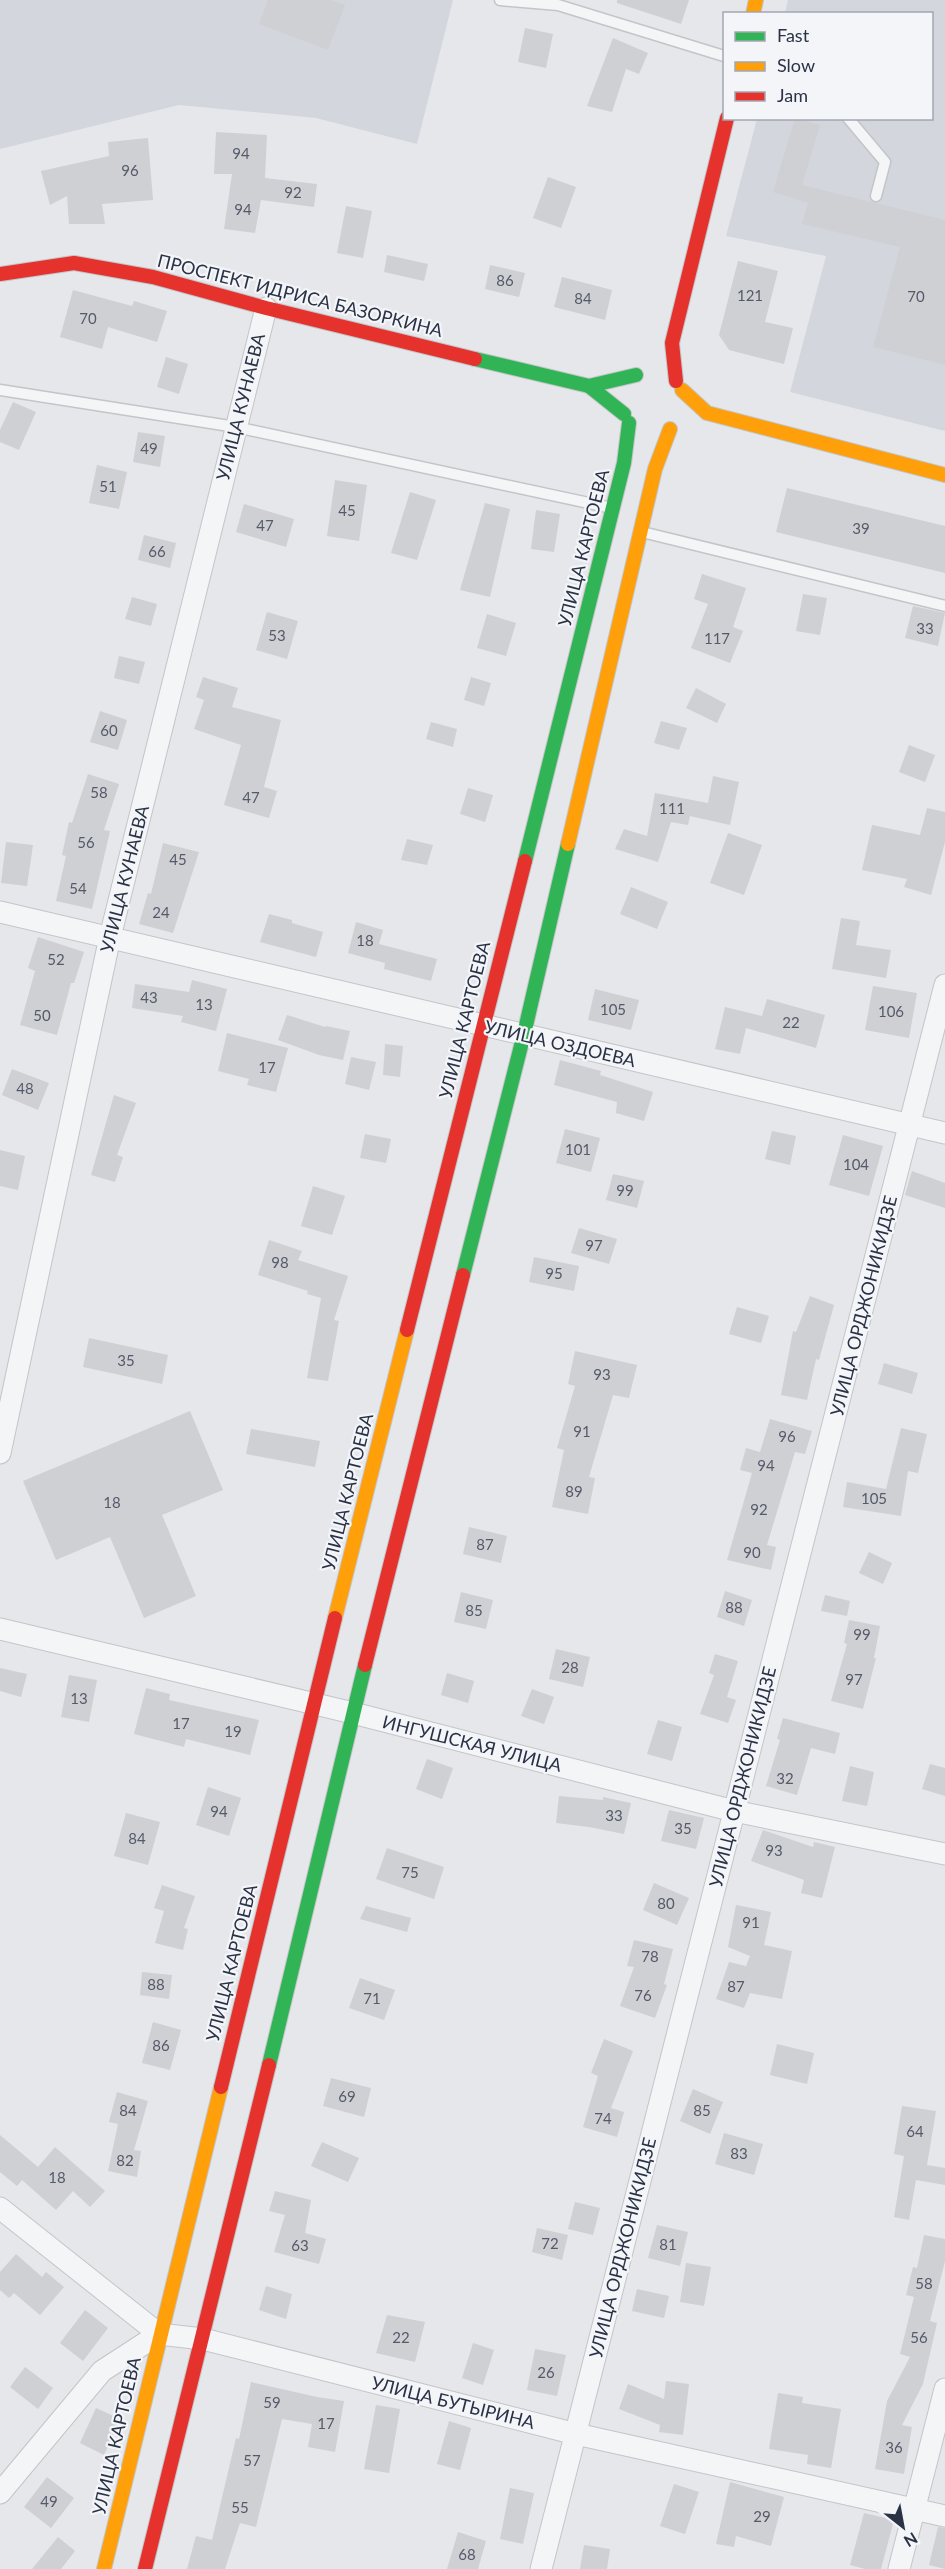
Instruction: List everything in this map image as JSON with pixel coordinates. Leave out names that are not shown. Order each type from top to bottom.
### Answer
[{"type":"main road","points":[[145,2569],[203,2339],[353,1713],[524,1034],[655,469],[680,420],[685,401],[672,343],[727,120]]},
{"type":"main road","name":"ПРОСПЕКТ ИДРИСА БАЗОРКИНА","points":[[0,274],[74,263],[153,277],[266,308],[590,386],[635,425]]},
{"type":"main road","points":[[672,343],[650,369],[628,382],[623,392],[621,403],[635,425],[680,420],[707,413],[945,475]]},
{"type":"main road","points":[[650,369],[668,374],[707,413]]},
{"type":"main road","name":"ПРОСПЕКТ ИДРИСА БАЗОРКИНА","points":[[590,386],[650,369]]},
{"type":"main road","name":"УЛИЦА КАРТОЕВА","points":[[104,2569],[159,2334],[314,1704],[482,1026],[635,425]]},
{"type":"street","name":"УЛИЦА КУНАЕВА","points":[[0,1453],[110,937],[266,308]]},
{"type":"street","name":"УЛИЦА ОЗДОЕВА","points":[[0,912],[945,1133]]},
{"type":"street","name":"УЛИЦА ОРДЖОНИКИДЗЕ","points":[[541,2569],[945,985]]},
{"type":"street","name":"ИНГУШСКАЯ УЛИЦА","points":[[0,1629],[353,1713],[734,1811],[945,1854]]},
{"type":"street","points":[[0,2208],[159,2334],[102,2371],[0,2493]]},
{"type":"street","name":"УЛИЦА БУТЫРИНА","points":[[159,2334],[203,2339],[576,2434],[945,2516]]},
{"type":"street","points":[[899,2569],[945,2389]]},
{"type":"lane","points":[[500,0],[558,5],[723,56]]},
{"type":"lane","points":[[850,120],[885,162],[876,196]]},
{"type":"lane","points":[[0,390],[236,428],[613,508]]},
{"type":"lane","points":[[640,531],[945,606]]},
{"type":"shaded area","points":[[0,0],[453,0],[417,144],[316,118],[179,105],[0,149]]},
{"type":"shaded area","points":[[788,0],[945,0],[945,431],[790,392],[826,256],[726,236],[757,120],[933,120],[933,12],[785,12]]},
{"type":"building","points":[[268,0],[331,0],[345,5],[328,50],[259,24]]},
{"type":"building","points":[[617,0],[689,0],[681,24],[617,3]]},
{"type":"building","points":[[525,28],[553,34],[546,68],[518,62]]},
{"type":"building","points":[[613,38],[648,53],[639,74],[626,69],[612,112],[587,106]]},
{"type":"building","points":[[794,120],[802,120],[820,125],[802,185],[945,220],[945,365],[873,347],[900,247],[802,224],[808,203],[773,192]]},
{"type":"building","points":[[216,132],[267,135],[265,178],[317,184],[314,207],[261,200],[255,233],[224,229],[232,174],[214,174]]},
{"type":"building","points":[[148,138],[153,200],[102,204],[105,224],[69,224],[67,196],[50,205],[41,171],[109,156],[108,142]]},
{"type":"building","points":[[548,177],[576,187],[561,228],[533,218]]},
{"type":"building","points":[[346,206],[372,211],[363,258],[337,253]]},
{"type":"building","points":[[387,255],[428,264],[424,281],[384,272]]},
{"type":"building","points":[[738,261],[778,271],[765,322],[793,328],[784,364],[729,350],[719,335]]},
{"type":"building","points":[[490,265],[525,273],[519,297],[485,289]]},
{"type":"building","points":[[562,277],[612,290],[605,320],[554,307]]},
{"type":"building","points":[[73,290],[132,306],[134,301],[167,311],[157,342],[108,327],[102,349],[60,337]]},
{"type":"building","points":[[166,357],[188,364],[179,394],[157,387]]},
{"type":"building","points":[[13,402],[36,412],[19,450],[0,442],[0,430]]},
{"type":"building","points":[[138,432],[165,436],[160,467],[133,462]]},
{"type":"building","points":[[97,465],[127,472],[119,509],[89,503]]},
{"type":"building","points":[[335,480],[367,485],[359,541],[327,536]]},
{"type":"building","points":[[787,488],[945,526],[945,573],[776,532]]},
{"type":"building","points":[[410,492],[436,500],[417,560],[391,553]]},
{"type":"building","points":[[485,503],[510,509],[490,597],[460,590]]},
{"type":"building","points":[[244,504],[294,519],[286,547],[236,532]]},
{"type":"building","points":[[536,510],[560,514],[554,552],[531,549]]},
{"type":"building","points":[[144,535],[176,543],[170,568],[138,560]]},
{"type":"building","points":[[702,574],[746,588],[733,627],[743,631],[730,663],[691,648],[708,604],[694,599]]},
{"type":"building","points":[[803,594],[827,598],[820,635],[796,631]]},
{"type":"building","points":[[132,597],[157,604],[151,626],[125,619]]},
{"type":"building","points":[[913,606],[945,613],[938,646],[905,638]]},
{"type":"building","points":[[267,612],[298,621],[287,659],[256,650]]},
{"type":"building","points":[[487,614],[516,623],[506,656],[477,648]]},
{"type":"building","points":[[119,656],[145,662],[139,684],[114,678]]},
{"type":"building","points":[[203,677],[238,688],[232,707],[281,720],[264,787],[277,791],[269,818],[224,805],[241,745],[194,729],[204,700],[196,697]]},
{"type":"building","points":[[471,677],[491,683],[484,706],[464,700]]},
{"type":"building","points":[[696,688],[726,704],[717,723],[686,708]]},
{"type":"building","points":[[100,711],[127,720],[118,750],[90,742]]},
{"type":"building","points":[[661,721],[687,728],[679,750],[654,743]]},
{"type":"building","points":[[431,722],[457,729],[453,747],[426,739]]},
{"type":"building","points":[[909,745],[935,755],[925,782],[899,772]]},
{"type":"building","points":[[88,774],[119,784],[104,830],[110,831],[92,909],[56,901],[66,856],[62,855],[69,822],[72,823]]},
{"type":"building","points":[[713,776],[739,782],[730,825],[690,816],[688,825],[671,822],[658,862],[615,849],[624,829],[647,836],[655,793],[708,803]]},
{"type":"building","points":[[468,788],[493,795],[485,822],[460,814]]},
{"type":"building","points":[[927,808],[945,812],[945,842],[931,895],[904,887],[907,879],[862,870],[872,825],[920,835]]},
{"type":"building","points":[[728,833],[762,845],[744,895],[710,883]]},
{"type":"building","points":[[407,839],[433,845],[427,865],[401,860]]},
{"type":"building","points":[[6,842],[33,845],[27,886],[1,883]]},
{"type":"building","points":[[163,843],[199,852],[173,933],[139,924],[148,893],[151,894]]},
{"type":"building","points":[[631,887],[668,902],[657,929],[620,914]]},
{"type":"building","points":[[269,914],[323,932],[316,957],[260,942]]},
{"type":"building","points":[[841,918],[860,921],[856,945],[891,950],[886,978],[832,969]]},
{"type":"building","points":[[356,922],[383,930],[379,944],[437,959],[431,981],[384,969],[385,963],[348,953]]},
{"type":"building","points":[[38,937],[84,952],[74,983],[71,983],[57,1035],[20,1025],[35,971],[28,968]]},
{"type":"building","points":[[192,980],[227,989],[216,1031],[181,1022],[183,1016],[132,1008],[135,984],[189,992]]},
{"type":"building","points":[[873,986],[917,993],[909,1038],[865,1030]]},
{"type":"building","points":[[595,989],[639,1000],[631,1030],[588,1020]]},
{"type":"building","points":[[767,999],[825,1015],[816,1048],[746,1028],[740,1054],[715,1049],[725,1007],[762,1016]]},
{"type":"building","points":[[287,1015],[325,1027],[350,1031],[343,1060],[319,1055],[278,1040]]},
{"type":"building","points":[[227,1033],[288,1048],[276,1092],[247,1085],[249,1079],[218,1071]]},
{"type":"building","points":[[385,1044],[403,1046],[400,1077],[383,1075]]},
{"type":"building","points":[[351,1057],[376,1062],[369,1090],[345,1084]]},
{"type":"building","points":[[560,1060],[601,1071],[600,1075],[653,1092],[644,1121],[616,1113],[617,1102],[554,1085]]},
{"type":"building","points":[[12,1069],[49,1083],[38,1110],[2,1095]]},
{"type":"building","points":[[114,1095],[136,1103],[117,1155],[123,1157],[115,1182],[91,1175]]},
{"type":"building","points":[[565,1129],[600,1138],[591,1172],[556,1163]]},
{"type":"building","points":[[772,1131],[796,1136],[790,1165],[765,1159]]},
{"type":"building","points":[[365,1134],[391,1139],[386,1163],[360,1158]]},
{"type":"building","points":[[843,1135],[883,1146],[869,1196],[829,1185]]},
{"type":"building","points":[[0,1150],[25,1156],[18,1190],[0,1186]]},
{"type":"building","points":[[912,1171],[945,1183],[945,1208],[905,1195]]},
{"type":"building","points":[[613,1174],[644,1181],[637,1208],[606,1200]]},
{"type":"building","points":[[313,1186],[345,1196],[332,1235],[301,1226]]},
{"type":"building","points":[[579,1228],[617,1239],[609,1264],[571,1253]]},
{"type":"building","points":[[269,1240],[302,1251],[298,1260],[348,1276],[334,1320],[339,1321],[328,1381],[307,1378],[321,1298],[307,1294],[308,1291],[258,1275]]},
{"type":"building","points":[[534,1257],[579,1266],[574,1291],[529,1282]]},
{"type":"building","points":[[810,1296],[834,1305],[819,1360],[816,1359],[807,1400],[781,1395],[793,1331],[796,1332]]},
{"type":"building","points":[[737,1307],[769,1316],[761,1343],[729,1334]]},
{"type":"building","points":[[89,1338],[168,1355],[162,1384],[83,1367]]},
{"type":"building","points":[[575,1351],[637,1365],[629,1398],[613,1395],[589,1477],[595,1478],[588,1514],[552,1507],[564,1450],[557,1448],[575,1386],[568,1384]]},
{"type":"building","points":[[884,1363],[918,1373],[912,1394],[878,1384]]},
{"type":"building","points":[[190,1411],[223,1490],[162,1515],[196,1596],[144,1618],[110,1537],[56,1560],[23,1481]]},
{"type":"building","points":[[770,1419],[812,1431],[805,1454],[795,1452],[767,1545],[776,1547],[771,1570],[727,1560],[752,1473],[740,1470],[746,1448],[760,1452]]},
{"type":"building","points":[[901,1428],[927,1434],[918,1473],[908,1471],[901,1516],[843,1507],[847,1482],[886,1489]]},
{"type":"building","points":[[251,1429],[320,1441],[315,1467],[246,1454]]},
{"type":"building","points":[[469,1527],[507,1536],[501,1563],[463,1554]]},
{"type":"building","points":[[869,1552],[892,1563],[883,1584],[859,1573]]},
{"type":"building","points":[[725,1591],[752,1600],[744,1626],[717,1617]]},
{"type":"building","points":[[461,1592],[493,1600],[486,1629],[454,1622]]},
{"type":"building","points":[[825,1595],[850,1601],[847,1616],[821,1611]]},
{"type":"building","points":[[849,1620],[880,1626],[874,1658],[876,1658],[863,1709],[831,1701],[847,1644],[844,1643]]},
{"type":"building","points":[[556,1649],[590,1657],[583,1687],[549,1679]]},
{"type":"building","points":[[715,1654],[738,1661],[727,1697],[736,1700],[728,1723],[700,1714],[714,1675],[709,1673]]},
{"type":"building","points":[[0,1668],[27,1674],[21,1697],[0,1691]]},
{"type":"building","points":[[447,1673],[474,1681],[468,1703],[441,1695]]},
{"type":"building","points":[[69,1675],[97,1680],[89,1722],[61,1717]]},
{"type":"building","points":[[146,1688],[170,1694],[169,1700],[259,1720],[250,1755],[186,1739],[184,1747],[134,1734]]},
{"type":"building","points":[[532,1689],[554,1697],[544,1724],[521,1716]]},
{"type":"building","points":[[783,1718],[840,1733],[835,1754],[811,1748],[797,1795],[766,1786],[780,1740],[777,1739]]},
{"type":"building","points":[[658,1720],[682,1727],[672,1761],[647,1754]]},
{"type":"building","points":[[427,1759],[453,1768],[442,1799],[416,1789]]},
{"type":"building","points":[[930,1764],[945,1768],[945,1796],[922,1789]]},
{"type":"building","points":[[850,1766],[874,1772],[867,1806],[842,1801]]},
{"type":"building","points":[[208,1787],[241,1798],[229,1836],[196,1825]]},
{"type":"building","points":[[559,1796],[603,1800],[603,1797],[631,1803],[624,1834],[556,1823]]},
{"type":"building","points":[[669,1810],[704,1818],[696,1849],[661,1841]]},
{"type":"building","points":[[126,1813],[160,1822],[148,1865],[114,1856]]},
{"type":"building","points":[[763,1830],[813,1847],[814,1842],[835,1847],[822,1898],[801,1893],[804,1880],[751,1861]]},
{"type":"building","points":[[387,1848],[444,1867],[434,1899],[376,1879]]},
{"type":"building","points":[[654,1883],[689,1898],[677,1925],[643,1910]]},
{"type":"building","points":[[162,1885],[195,1896],[184,1928],[188,1929],[183,1950],[155,1943],[164,1911],[154,1908]]},
{"type":"building","points":[[736,1905],[771,1912],[764,1945],[792,1951],[782,1999],[750,1993],[744,2008],[716,1999],[729,1962],[746,1966],[750,1956],[728,1947]]},
{"type":"building","points":[[366,1906],[411,1918],[407,1932],[360,1919]]},
{"type":"building","points":[[634,1940],[673,1949],[664,1984],[667,1985],[655,2018],[620,2006],[634,1967],[627,1966]]},
{"type":"building","points":[[142,1972],[172,1975],[169,1999],[140,1995]]},
{"type":"building","points":[[360,1978],[395,1990],[384,2020],[349,2008]]},
{"type":"building","points":[[153,2022],[181,2030],[170,2070],[142,2063]]},
{"type":"building","points":[[604,2039],[633,2051],[611,2108],[624,2112],[617,2137],[583,2127],[598,2076],[591,2073]]},
{"type":"building","points":[[777,2044],[814,2053],[807,2084],[770,2075]]},
{"type":"building","points":[[331,2078],[371,2088],[364,2117],[323,2106]]},
{"type":"building","points":[[693,2089],[723,2102],[710,2134],[680,2121]]},
{"type":"building","points":[[117,2092],[148,2101],[134,2150],[141,2151],[137,2177],[108,2171],[118,2124],[109,2122]]},
{"type":"building","points":[[902,2106],[936,2111],[927,2165],[945,2168],[945,2185],[916,2180],[909,2220],[894,2217],[904,2156],[894,2154]]},
{"type":"building","points":[[724,2133],[763,2144],[754,2175],[715,2164]]},
{"type":"building","points":[[0,2135],[38,2167],[55,2147],[105,2191],[90,2207],[73,2191],[56,2210],[22,2180],[17,2186],[0,2172]]},
{"type":"building","points":[[322,2142],[359,2158],[348,2182],[311,2166]]},
{"type":"building","points":[[275,2191],[311,2200],[305,2233],[326,2239],[319,2264],[274,2252],[285,2215],[269,2211]]},
{"type":"building","points":[[575,2202],[600,2208],[593,2235],[568,2229]]},
{"type":"building","points":[[657,2225],[688,2232],[680,2266],[648,2258]]},
{"type":"building","points":[[537,2228],[568,2235],[562,2260],[532,2252]]},
{"type":"building","points":[[924,2235],[945,2239],[945,2261],[930,2321],[937,2323],[923,2384],[902,2425],[912,2427],[904,2474],[875,2469],[887,2401],[910,2357],[900,2354],[914,2297],[906,2295],[913,2267],[917,2268]]},
{"type":"building","points":[[16,2254],[42,2277],[46,2272],[64,2287],[40,2315],[14,2293],[9,2298],[0,2290],[0,2272]]},
{"type":"building","points":[[686,2263],[711,2267],[704,2306],[680,2302]]},
{"type":"building","points":[[266,2286],[292,2294],[286,2319],[259,2310]]},
{"type":"building","points":[[637,2289],[669,2296],[664,2318],[632,2311]]},
{"type":"building","points":[[85,2310],[108,2328],[83,2361],[60,2343]]},
{"type":"building","points":[[387,2315],[425,2322],[415,2362],[376,2353]]},
{"type":"building","points":[[473,2343],[494,2350],[483,2385],[462,2378]]},
{"type":"building","points":[[535,2349],[566,2355],[557,2396],[527,2390]]},
{"type":"building","points":[[25,2367],[53,2388],[38,2409],[10,2387]]},
{"type":"building","points":[[666,2381],[689,2384],[683,2435],[659,2432],[660,2425],[619,2409],[628,2384],[664,2399]]},
{"type":"building","points":[[251,2382],[344,2401],[335,2452],[308,2447],[312,2424],[282,2419],[256,2527],[240,2523],[225,2569],[187,2569],[196,2536],[212,2540],[236,2438],[239,2439]]},
{"type":"building","points":[[778,2393],[803,2397],[802,2403],[841,2409],[831,2468],[807,2464],[808,2455],[769,2449]]},
{"type":"building","points":[[376,2405],[400,2409],[389,2473],[364,2469]]},
{"type":"building","points":[[96,2408],[120,2419],[104,2455],[80,2443]]},
{"type":"building","points":[[449,2421],[471,2428],[460,2470],[437,2464]]},
{"type":"building","points":[[47,2477],[74,2498],[51,2528],[24,2507]]},
{"type":"building","points":[[730,2482],[784,2497],[771,2546],[736,2536],[734,2547],[716,2544]]},
{"type":"building","points":[[674,2484],[699,2492],[685,2534],[660,2526]]},
{"type":"building","points":[[510,2488],[534,2493],[523,2544],[500,2539]]},
{"type":"building","points":[[864,2513],[894,2520],[881,2569],[865,2569],[850,2565]]},
{"type":"building","points":[[938,2527],[945,2528],[945,2569],[929,2565]]},
{"type":"building","points":[[458,2532],[486,2541],[478,2569],[447,2569]]},
{"type":"building","points":[[58,2537],[75,2551],[61,2569],[32,2569]]},
{"type":"building","points":[[584,2545],[610,2549],[607,2569],[580,2569]]},
{"type":"traffic: fast","points":[[475,359],[589,386],[636,375]]},
{"type":"traffic: fast","points":[[589,386],[624,414]]},
{"type":"traffic: fast","points":[[525,861],[624,463],[629,423]]},
{"type":"traffic: fast","points":[[463,1275],[524,1034],[568,844]]},
{"type":"traffic: fast","points":[[269,2065],[365,1665]]},
{"type":"traffic: slow","points":[[753,12],[756,0]]},
{"type":"traffic: slow","points":[[682,390],[707,413],[945,475]]},
{"type":"traffic: slow","points":[[568,844],[655,469],[670,429]]},
{"type":"traffic: slow","points":[[335,1618],[407,1330]]},
{"type":"traffic: slow","points":[[104,2569],[221,2087]]},
{"type":"traffic: jam","points":[[676,381],[672,343],[727,120]]},
{"type":"traffic: jam","points":[[0,274],[74,263],[153,277],[266,308],[475,359]]},
{"type":"traffic: jam","points":[[407,1330],[525,861]]},
{"type":"traffic: jam","points":[[365,1665],[463,1275]]},
{"type":"traffic: jam","points":[[221,2087],[335,1618]]},
{"type":"traffic: jam","points":[[145,2569],[269,2065]]}]
